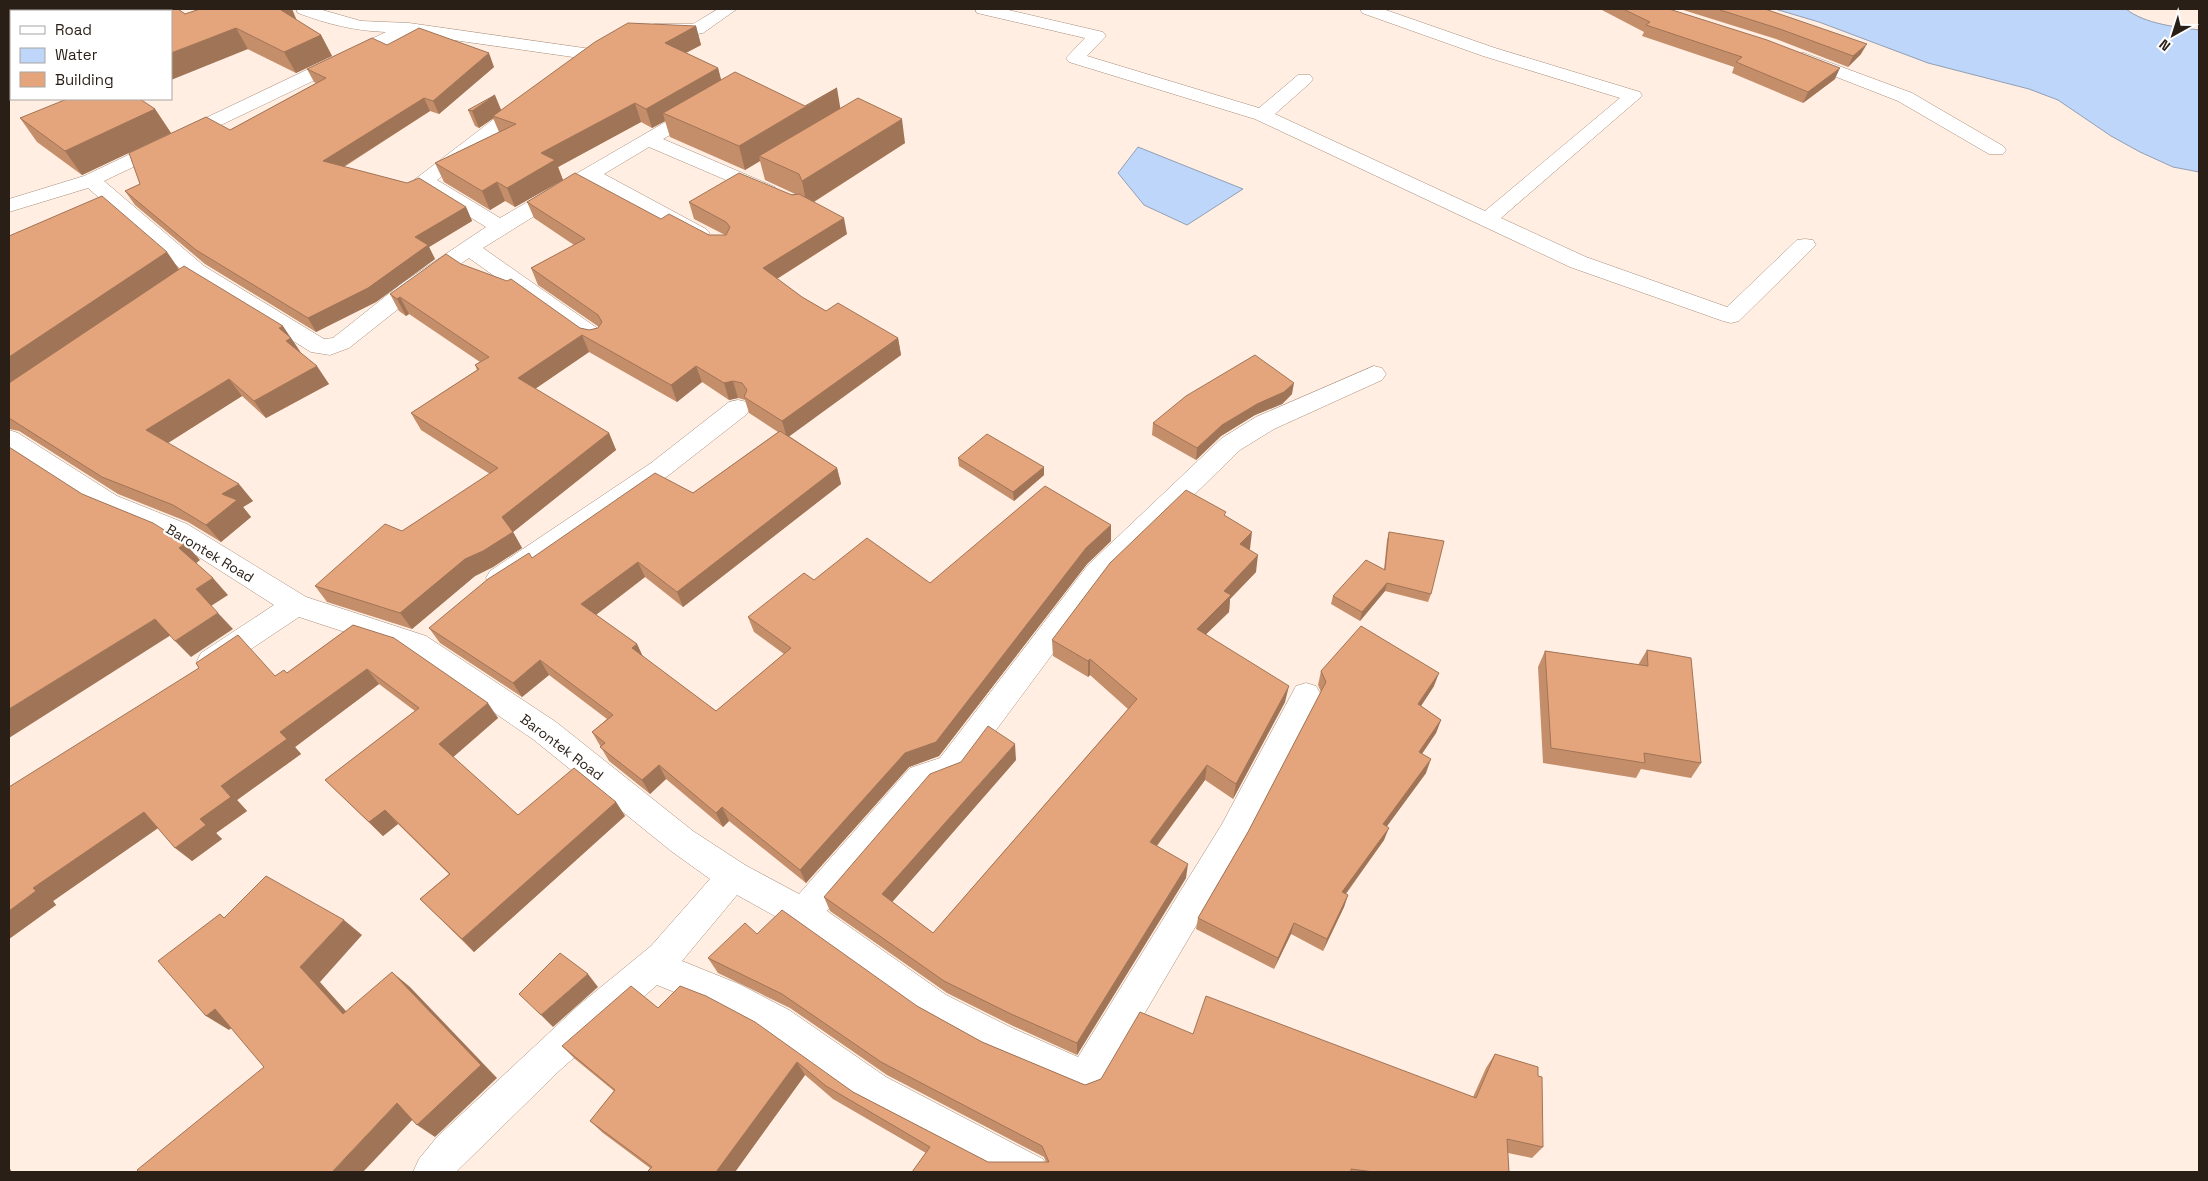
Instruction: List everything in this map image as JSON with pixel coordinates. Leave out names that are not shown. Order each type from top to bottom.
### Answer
[{"type":"street","points":[[304,9],[330,19],[361,26],[409,28],[594,55]]},
{"type":"street","points":[[645,31],[654,28],[698,28],[729,9]]},
{"type":"street","points":[[983,9],[1097,36],[1076,58],[1262,115],[1578,262],[1731,316],[1805,245]]},
{"type":"street","points":[[1368,9],[1489,52],[1633,96],[1488,219]]},
{"type":"street","points":[[9,206],[91,180],[409,28]]},
{"type":"street","points":[[571,72],[594,55],[627,36]]},
{"type":"street","points":[[1787,51],[1905,97],[1996,150]]},
{"type":"street","points":[[1262,115],[1304,79]]},
{"type":"street","points":[[500,227],[424,180],[539,94]]},
{"type":"street","points":[[91,180],[196,271],[319,348],[330,347],[341,343],[409,289],[500,227],[713,102]]},
{"type":"street","points":[[648,140],[755,176],[787,200]]},
{"type":"street","points":[[589,174],[714,241]]},
{"type":"street","points":[[469,248],[596,338]]},
{"type":"street","points":[[147,304],[196,271]]},
{"type":"street","points":[[803,914],[921,778],[951,767],[1098,572],[1161,510],[1231,444],[1264,423],[1374,374]]},
{"type":"street","points":[[479,591],[612,504],[738,408]]},
{"type":"street","name":"Barontek Road","points":[[9,439],[108,502],[178,531],[296,605],[427,635],[682,841],[733,876],[803,914],[934,1007],[999,1041],[1086,1078],[1234,834],[1306,695]]},
{"type":"street","points":[[189,676],[296,605]]},
{"type":"street","points":[[432,1172],[450,1150],[547,1057],[591,1017],[663,958],[733,876]]},
{"type":"street","points":[[653,966],[727,996],[777,1022],[873,1090],[1030,1172]]},
{"type":"water","points":[[1775,9],[2126,9],[2151,21],[2199,30],[2199,172],[2173,167],[2140,152],[2111,136],[2058,100],[2029,89],[1928,63],[1819,22]]},
{"type":"water","points":[[1138,147],[1243,189],[1187,225],[1144,205],[1118,173]]},
{"type":"building","points":[[83,9],[178,9],[185,14],[200,9],[285,9],[281,10],[321,35],[284,52],[236,28],[172,53],[172,10]]},
{"type":"building","points":[[1623,9],[1669,9],[1767,40],[1840,68],[1808,92],[1736,62],[1742,57],[1646,25],[1650,22]]},
{"type":"building","points":[[1717,9],[1765,9],[1867,44],[1853,56],[1780,29]]},
{"type":"building","points":[[628,23],[696,26],[665,43],[718,68],[646,109],[635,103],[541,153],[555,160],[507,188],[497,182],[482,191],[435,163],[516,124],[493,116],[595,42]]},
{"type":"building","points":[[419,28],[489,53],[433,101],[424,98],[323,161],[407,183],[419,178],[466,207],[415,237],[428,245],[368,288],[308,318],[196,250],[125,191],[140,184],[129,153],[206,117],[230,130],[326,78],[307,69],[372,38],[387,45]]},
{"type":"building","points":[[735,72],[805,106],[837,88],[739,146],[663,113]]},
{"type":"building","points":[[495,95],[472,111],[468,110]]},
{"type":"building","points":[[858,98],[902,119],[802,181],[799,174],[759,156]]},
{"type":"building","points":[[65,100],[142,100],[155,109],[65,151],[20,118]]},
{"type":"building","points":[[575,173],[661,219],[669,214],[709,235],[726,235],[730,227],[726,222],[689,202],[739,173],[792,195],[799,194],[844,218],[763,268],[802,297],[826,311],[838,303],[898,338],[782,421],[744,397],[747,390],[742,383],[733,381],[724,383],[696,366],[671,385],[582,335],[518,378],[609,433],[502,517],[513,532],[483,551],[465,559],[400,613],[315,586],[385,524],[402,531],[498,468],[411,413],[479,369],[475,365],[489,357],[400,297],[397,299],[390,294],[446,254],[461,264],[507,281],[511,279],[580,328],[589,330],[598,328],[602,322],[598,315],[531,268],[585,239],[527,202]]},
{"type":"building","points":[[102,196],[167,252],[9,357],[9,236]]},
{"type":"building","points":[[184,266],[283,326],[279,328],[291,338],[286,341],[317,366],[254,401],[229,379],[146,430],[239,484],[222,494],[237,500],[206,525],[173,505],[102,477],[9,418],[9,383]]},
{"type":"building","points":[[1255,355],[1294,383],[1284,392],[1257,404],[1222,425],[1197,448],[1153,423],[1186,396]]},
{"type":"building","points":[[780,431],[837,468],[677,592],[638,562],[581,604],[637,644],[632,648],[716,711],[791,648],[748,617],[804,573],[814,580],[867,538],[930,583],[1045,486],[1111,525],[1086,548],[936,742],[905,753],[800,870],[722,807],[716,813],[659,765],[642,780],[600,747],[605,743],[592,732],[613,715],[540,660],[513,683],[429,628],[488,579],[529,553],[532,558],[655,473],[693,493]]},
{"type":"building","points":[[987,434],[1044,467],[1013,492],[958,458]]},
{"type":"building","points":[[9,447],[82,494],[153,523],[185,543],[179,548],[213,578],[196,589],[218,613],[175,641],[155,619],[9,709]]},
{"type":"building","points":[[1186,490],[1226,512],[1224,515],[1252,532],[1240,544],[1258,555],[1224,591],[1231,595],[1197,629],[1289,686],[1236,784],[1207,765],[1150,842],[1188,864],[1077,1043],[1011,1014],[944,981],[824,897],[930,774],[961,762],[988,726],[1015,744],[882,894],[933,933],[1137,699],[1090,659],[1088,661],[1052,640],[1110,563]]},
{"type":"building","points":[[1389,532],[1444,541],[1431,594],[1387,583],[1362,612],[1333,596],[1366,560],[1385,570]]},
{"type":"building","points":[[353,625],[394,638],[488,703],[439,744],[518,815],[574,768],[616,802],[462,939],[420,899],[450,874],[385,810],[369,822],[325,780],[419,708],[367,669],[280,732],[287,739],[221,786],[231,797],[200,819],[206,825],[175,848],[144,812],[33,888],[36,891],[9,911],[9,787],[199,668],[196,663],[238,635],[275,676],[284,670],[287,673]]},
{"type":"building","points":[[1361,626],[1439,673],[1418,704],[1441,720],[1419,752],[1431,759],[1383,824],[1389,828],[1342,892],[1348,895],[1327,939],[1294,923],[1278,958],[1198,918],[1248,832],[1326,682],[1321,671]]},
{"type":"building","points":[[1647,650],[1691,658],[1701,763],[1644,753],[1645,763],[1551,748],[1545,651],[1648,666]]},
{"type":"building","points":[[266,876],[344,920],[300,967],[343,1014],[392,972],[481,1065],[417,1125],[397,1103],[332,1172],[139,1172],[137,1170],[264,1067],[215,1009],[206,1016],[158,961],[220,914],[224,918]]},
{"type":"building","points":[[782,910],[917,1006],[982,1042],[1085,1085],[1101,1079],[1140,1012],[1193,1034],[1206,996],[1476,1098],[1495,1054],[1538,1067],[1538,1076],[1542,1077],[1543,1147],[1507,1139],[1509,1172],[1374,1172],[1351,1169],[1351,1172],[912,1172],[930,1147],[826,1086],[797,1062],[716,1172],[647,1172],[652,1167],[590,1121],[615,1090],[562,1046],[631,986],[658,1008],[680,986],[706,996],[755,1022],[853,1092],[988,1162],[1049,1162],[1042,1146],[881,1062],[782,994],[708,958],[745,923],[757,934]]},
{"type":"building","points":[[560,953],[588,974],[541,1015],[519,994]]}]
